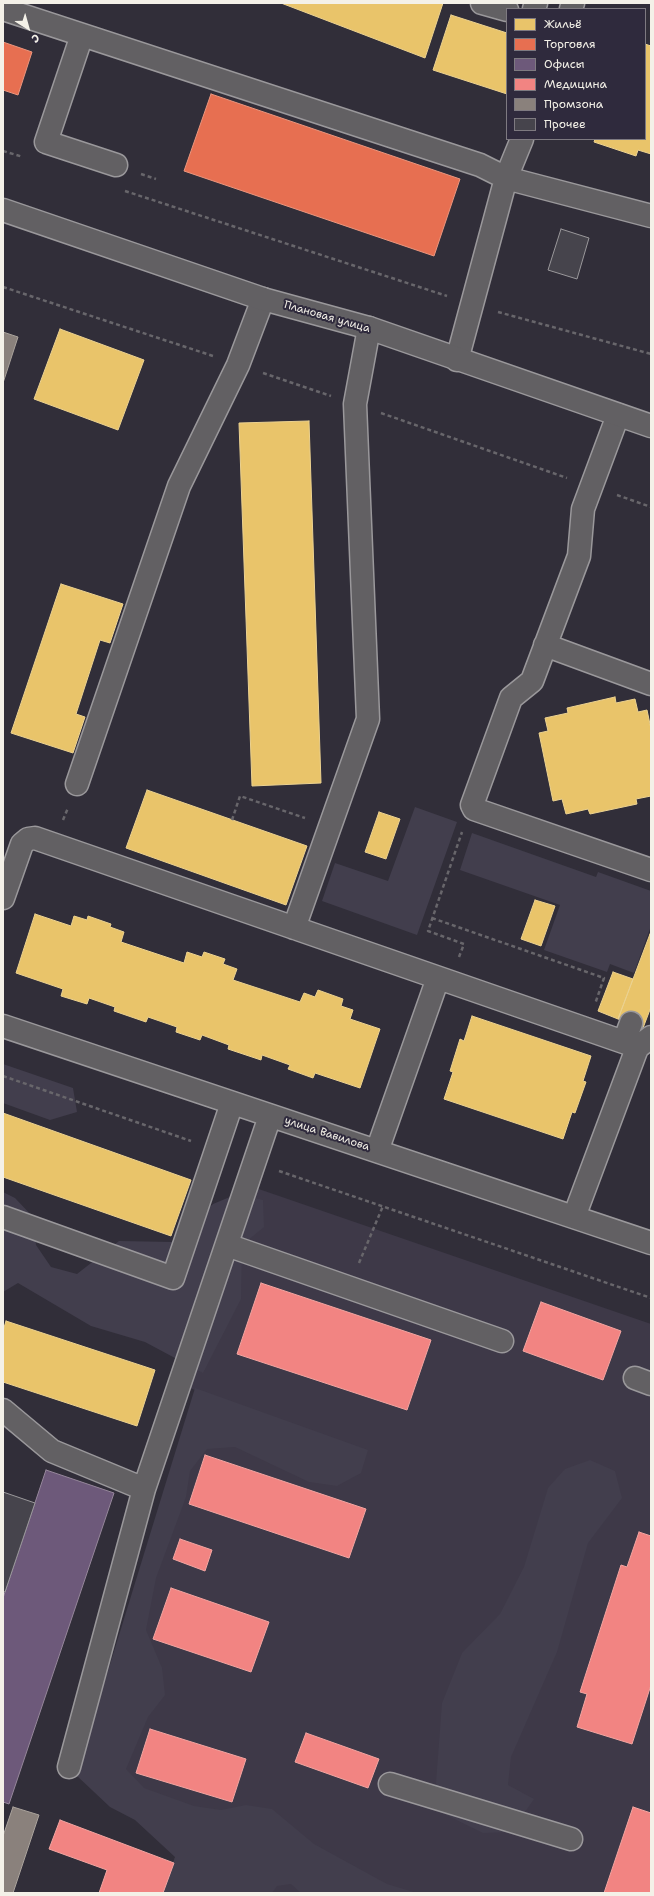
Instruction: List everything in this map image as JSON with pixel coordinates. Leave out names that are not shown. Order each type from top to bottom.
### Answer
[{"type":"street","points":[[482,3],[506,10]]},
{"type":"street","points":[[3,9],[480,165],[506,178],[651,216]]},
{"type":"street","points":[[82,36],[46,142],[116,166]]},
{"type":"street","points":[[457,360],[506,178],[522,140]]},
{"type":"street","name":"Плановая улица","points":[[3,210],[263,299],[369,328],[457,360],[651,426]]},
{"type":"street","points":[[77,784],[179,486],[238,365],[263,299]]},
{"type":"street","points":[[294,928],[368,719],[355,404],[369,328]]},
{"type":"street","points":[[618,415],[583,509],[579,556],[532,681],[512,698],[509,703],[472,805],[474,809],[651,870]]},
{"type":"street","points":[[545,645],[651,684]]},
{"type":"street","points":[[3,898],[22,844],[28,839],[35,838],[586,1029],[636,1037],[574,1217]]},
{"type":"street","points":[[377,1151],[444,980]]},
{"type":"street","name":"улица Вавилова","points":[[3,1026],[651,1243]]},
{"type":"street","points":[[3,1217],[173,1278],[232,1103]]},
{"type":"street","points":[[69,1766],[144,1489],[270,1116]]},
{"type":"street","points":[[227,1245],[502,1341]]},
{"type":"street","points":[[3,1410],[52,1451],[144,1489]]},
{"type":"street","points":[[390,1784],[572,1839]]},
{"type":"path","points":[[3,151],[24,158]]},
{"type":"path","points":[[121,189],[473,305],[651,354]]},
{"type":"path","points":[[3,287],[355,404],[651,507]]},
{"type":"path","points":[[54,845],[77,784]]},
{"type":"path","points":[[232,820],[240,796],[330,827]]},
{"type":"path","points":[[444,980],[464,944],[428,931],[472,805]]},
{"type":"path","points":[[432,918],[604,978],[586,1029]]},
{"type":"path","points":[[3,1076],[216,1149]]},
{"type":"path","points":[[255,1162],[651,1298]]},
{"type":"path","points":[[349,1287],[383,1206]]},
{"type":"shaded area","points":[[415,807],[457,822],[417,935],[322,901],[335,863],[388,881]]},
{"type":"shaded area","points":[[472,833],[596,877],[598,872],[651,891],[651,926],[634,973],[610,964],[607,972],[544,950],[560,905],[460,870]]},
{"type":"shaded area","points":[[3,1064],[73,1088],[77,1112],[50,1120],[3,1103]]},
{"type":"shaded area","points":[[250,1186],[651,1324],[651,1893],[163,1893],[190,1813],[81,1773],[198,1391],[181,1385]]},
{"type":"shaded area","points":[[3,1192],[15,1198],[34,1218],[36,1245],[51,1267],[77,1274],[119,1241],[173,1242],[213,1204],[237,1194],[263,1200],[264,1227],[242,1245],[241,1299],[203,1373],[145,1342],[91,1326],[18,1283],[3,1292]]},
{"type":"shaded area","points":[[195,1388],[368,1450],[361,1473],[337,1486],[309,1482],[235,1447],[207,1449],[190,1471],[186,1497],[156,1578],[146,1630],[162,1668],[165,1695],[148,1717],[126,1769],[144,1788],[194,1806],[221,1810],[246,1805],[272,1809],[314,1844],[387,1884],[417,1893],[301,1893],[291,1884],[277,1886],[272,1893],[163,1893],[175,1857],[135,1820],[110,1807],[76,1775]]},
{"type":"shaded area","points":[[590,1460],[615,1471],[622,1498],[588,1543],[557,1652],[511,1757],[508,1785],[534,1799],[511,1832],[483,1833],[434,1809],[442,1703],[462,1653],[500,1614],[524,1567],[548,1488],[565,1469]]},
{"type":"building: Жильё","points":[[281,3],[443,3],[425,58]]},
{"type":"building: Жильё","points":[[451,15],[506,33],[506,94],[433,70]]},
{"type":"building: Жильё","points":[[646,44],[651,46],[651,154],[638,150],[636,156],[594,142],[595,140],[646,140]]},
{"type":"building: Жильё","points":[[60,329],[144,360],[118,430],[34,399]]},
{"type":"building: Жильё","points":[[309,421],[321,783],[252,786],[239,423]]},
{"type":"building: Жильё","points":[[61,584],[123,604],[110,643],[100,640],[76,714],[85,717],[73,753],[11,733]]},
{"type":"building: Жильё","points":[[615,697],[616,703],[635,699],[638,712],[647,710],[651,729],[651,796],[636,799],[637,804],[590,814],[588,809],[566,814],[562,799],[553,801],[539,733],[548,731],[545,718],[568,713],[567,708]]},
{"type":"building: Жильё","points":[[147,790],[307,846],[286,905],[126,848]]},
{"type":"building: Жильё","points":[[379,812],[400,819],[386,859],[365,852]]},
{"type":"building: Жильё","points":[[535,900],[555,906],[541,946],[521,939]]},
{"type":"building: Жильё","points":[[35,914],[71,926],[74,916],[87,920],[88,916],[111,924],[110,927],[124,932],[121,942],[184,963],[187,952],[202,957],[204,952],[225,959],[223,964],[237,969],[233,980],[300,1002],[304,993],[315,997],[318,990],[343,999],[341,1006],[353,1010],[350,1019],[380,1029],[360,1088],[315,1073],[313,1078],[288,1069],[290,1065],[262,1055],[261,1060],[228,1049],[229,1045],[202,1035],[200,1040],[176,1032],[177,1027],[148,1017],[146,1022],[114,1011],[115,1007],[89,998],[87,1004],[61,996],[63,989],[16,973]]},
{"type":"building: Жильё","points":[[650,934],[651,1007],[643,1028],[618,1019]]},
{"type":"building: Жильё","points":[[613,972],[633,979],[618,1019],[598,1011]]},
{"type":"building: Жильё","points":[[472,1016],[591,1056],[583,1081],[586,1082],[575,1113],[572,1112],[563,1139],[444,1099],[453,1072],[450,1071],[460,1039],[464,1041]]},
{"type":"building: Жильё","points":[[3,1113],[191,1180],[171,1236],[3,1177]]},
{"type":"building: Жильё","points":[[6,1321],[155,1370],[137,1426],[3,1382],[3,1331]]},
{"type":"building: Торговля","points":[[3,42],[32,52],[18,95],[3,90]]},
{"type":"building: Торговля","points":[[211,94],[460,179],[434,256],[184,171]]},
{"type":"building: Офисы","points":[[46,1470],[114,1493],[9,1804],[3,1802],[3,1598]]},
{"type":"building: Медицина","points":[[261,1283],[431,1340],[407,1410],[237,1354]]},
{"type":"building: Медицина","points":[[541,1302],[621,1331],[603,1380],[523,1351]]},
{"type":"building: Медицина","points":[[205,1455],[366,1509],[349,1558],[189,1504]]},
{"type":"building: Медицина","points":[[639,1532],[651,1536],[651,1685],[632,1744],[577,1727],[587,1694],[580,1692],[621,1565],[627,1567]]},
{"type":"building: Медицина","points":[[180,1539],[212,1550],[205,1571],[173,1559]]},
{"type":"building: Медицина","points":[[171,1588],[269,1622],[251,1672],[153,1639]]},
{"type":"building: Медицина","points":[[150,1729],[246,1759],[232,1802],[136,1773]]},
{"type":"building: Медицина","points":[[306,1733],[379,1759],[368,1788],[295,1762]]},
{"type":"building: Медицина","points":[[633,1807],[651,1813],[651,1893],[604,1893]]},
{"type":"building: Медицина","points":[[60,1820],[174,1863],[163,1893],[99,1893],[107,1870],[49,1849]]},
{"type":"building: Промзона","points":[[3,332],[18,337],[3,383]]},
{"type":"building: Промзона","points":[[13,1807],[39,1815],[13,1893],[3,1893],[3,1836]]},
{"type":"building: Прочее","points":[[561,229],[589,238],[577,279],[548,270]]},
{"type":"building: Прочее","points":[[3,1492],[35,1503],[5,1592],[3,1591]]}]
